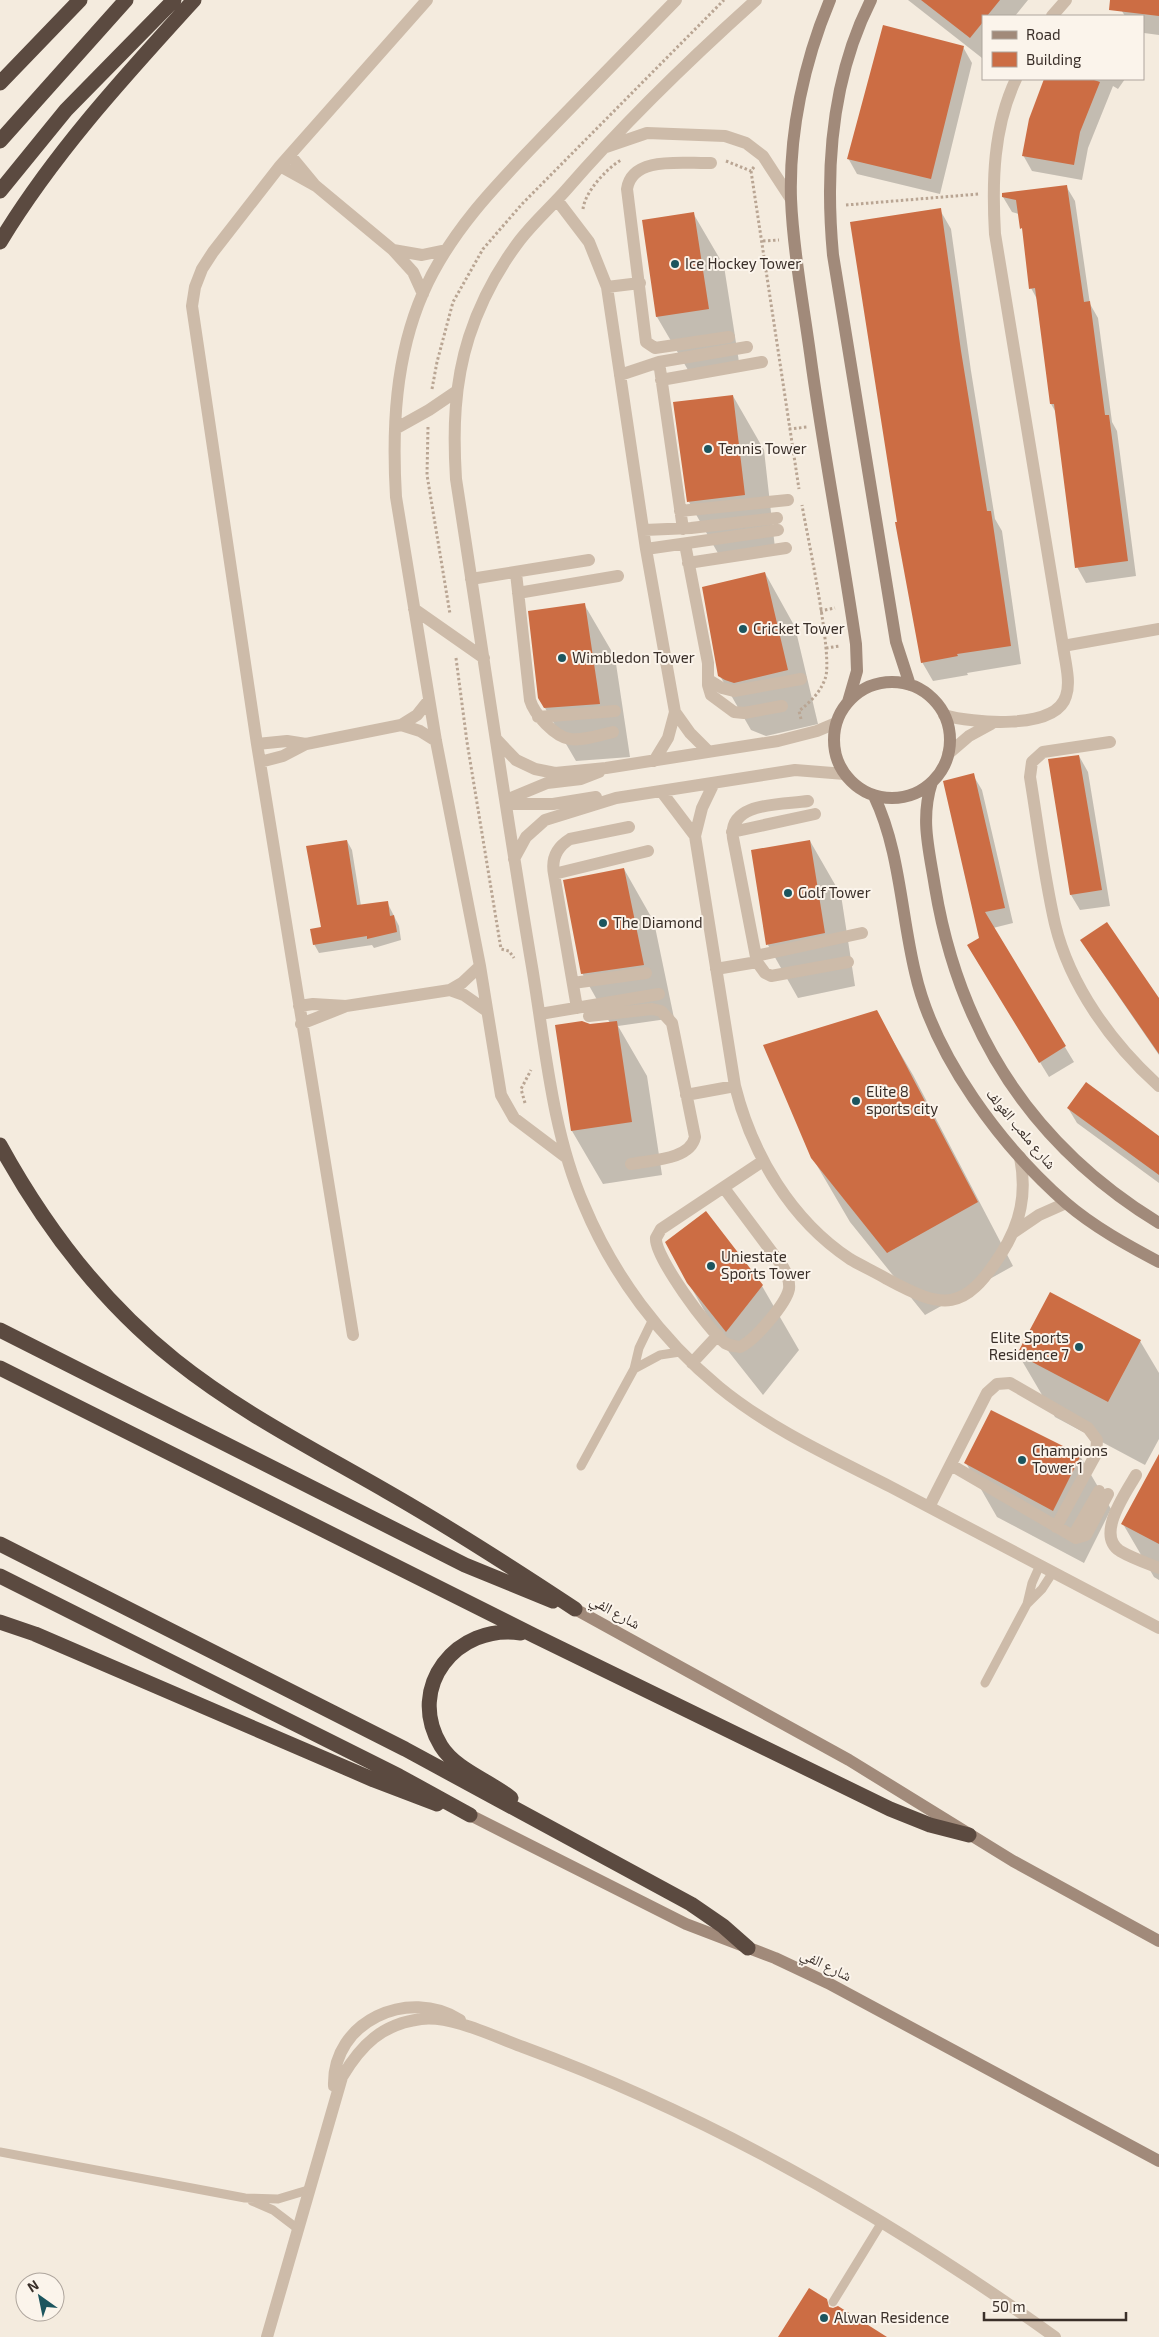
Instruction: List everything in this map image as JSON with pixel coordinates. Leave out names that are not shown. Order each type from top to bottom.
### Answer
[{"type":"highway","points":[[0,83],[80,0]]},
{"type":"highway","points":[[0,141],[126,0]]},
{"type":"highway","points":[[0,191],[66,110],[174,0]]},
{"type":"highway","points":[[0,242],[40,180],[70,140],[194,0]]},
{"type":"highway","points":[[0,1145],[36,1206],[88,1275],[121,1311],[174,1359],[240,1406],[458,1534],[575,1609]]},
{"type":"highway","points":[[0,1330],[465,1565],[575,1609]]},
{"type":"highway","points":[[0,1368],[535,1636],[911,1818],[969,1835]]},
{"type":"highway","points":[[0,1544],[405,1748],[708,1914],[748,1948]]},
{"type":"highway","points":[[0,1576],[408,1780],[470,1815]]},
{"type":"highway","points":[[0,1622],[52,1641],[374,1780],[470,1815]]},
{"type":"highway","points":[[533,1818],[498,1787],[449,1756],[436,1735],[430,1711],[432,1686],[437,1674],[452,1653],[461,1645],[484,1634],[496,1631],[509,1631],[535,1636]]},
{"type":"street","points":[[353,1335],[257,744],[192,306],[195,287],[202,268],[280,166],[427,0]]},
{"type":"street","points":[[567,1158],[514,1118],[501,1095],[480,966],[436,741],[396,497],[395,429],[403,358],[423,294],[446,250],[483,199],[676,0]]},
{"type":"street","points":[[756,0],[652,96],[601,149],[520,240],[490,287],[469,337],[457,391],[453,432],[456,479],[514,859],[559,1125],[567,1158],[582,1201],[598,1237],[616,1269],[680,1352],[720,1388],[782,1430],[1159,1628]]},
{"type":"street","points":[[830,0],[814,43],[802,86],[791,165],[791,199],[794,238],[820,426],[856,644],[857,671],[848,702],[836,723],[834,750],[845,774],[863,791],[874,796],[889,798],[905,797],[920,791],[932,782],[942,769],[948,754],[950,738],[944,715],[929,696],[910,685],[893,682],[876,685],[861,692],[848,702]]},
{"type":"street","points":[[871,0],[849,55],[837,104],[830,155],[828,206],[833,255],[894,626],[902,664],[910,685]]},
{"type":"street","points":[[1053,15],[1066,0]]},
{"type":"street","points":[[944,715],[968,721],[993,723],[1045,716],[1061,706],[1066,697],[1067,687],[1063,646],[995,234],[992,193],[995,155],[1002,118],[1016,80]]},
{"type":"street","points":[[601,149],[647,133],[725,136],[746,143],[763,156],[791,199]]},
{"type":"street","points":[[290,155],[316,186],[393,250],[413,272],[423,294]]},
{"type":"street","points":[[710,163],[643,166],[631,175],[626,189],[640,283],[645,338],[651,347],[729,337]]},
{"type":"street","points":[[280,166],[316,186]]},
{"type":"street","points":[[557,200],[589,242],[607,287],[646,549],[676,712],[690,733],[708,751]]},
{"type":"street","points":[[393,250],[422,255],[446,250]]},
{"type":"street","points":[[607,287],[640,283]]},
{"type":"street","points":[[620,375],[659,362],[747,347]]},
{"type":"street","points":[[659,362],[683,529]]},
{"type":"street","points":[[661,380],[762,362]]},
{"type":"street","points":[[395,429],[429,410],[457,391]]},
{"type":"street","points":[[680,511],[788,500]]},
{"type":"street","points":[[644,530],[778,524],[684,544],[646,549]]},
{"type":"street","points":[[684,544],[708,663],[711,695],[734,712],[744,713],[782,706]]},
{"type":"street","points":[[688,562],[786,548]]},
{"type":"street","points":[[471,580],[589,560]]},
{"type":"street","points":[[516,573],[530,700],[538,717],[561,735],[570,739],[613,732]]},
{"type":"street","points":[[518,593],[618,576]]},
{"type":"street","points":[[414,609],[484,658]]},
{"type":"street","points":[[1063,646],[1159,629]]},
{"type":"street","points":[[709,680],[722,688],[734,690],[801,679]]},
{"type":"street","points":[[260,762],[289,753],[306,744],[401,725],[418,715],[429,700]]},
{"type":"street","points":[[538,717],[615,711]]},
{"type":"street","points":[[654,761],[668,738],[676,712]]},
{"type":"street","points":[[495,738],[516,760],[534,769],[555,772],[606,768],[778,741],[836,723]]},
{"type":"street","points":[[948,754],[969,736],[993,723]]},
{"type":"street","points":[[401,725],[420,731],[436,741]]},
{"type":"street","points":[[257,744],[287,741],[306,744]]},
{"type":"street","points":[[1110,742],[1043,752],[1032,762],[1030,777],[1056,925],[1071,971],[1092,1008],[1117,1043],[1159,1086]]},
{"type":"street","points":[[506,802],[542,785],[588,777],[606,768]]},
{"type":"street","points":[[514,859],[526,837],[545,820],[616,798],[795,770],[845,774]]},
{"type":"street","name":"شارع ملعب الغولف","points":[[932,782],[925,816],[938,907],[950,957],[978,1029],[996,1063],[1040,1125],[1070,1156],[1102,1184],[1159,1223]]},
{"type":"street","points":[[714,783],[702,808],[695,836],[735,1086],[749,1132],[763,1161],[789,1201],[828,1242],[850,1259],[928,1299],[941,1301],[955,1300],[979,1286],[1014,1232],[1023,1202],[1024,1187],[1020,1157]]},
{"type":"street","points":[[661,790],[695,836]]},
{"type":"street","name":"شارع ملعب الغولف","points":[[874,796],[887,828],[915,975],[929,1015],[947,1053],[968,1090],[992,1125],[1020,1157],[1066,1203],[1090,1222],[1159,1262]]},
{"type":"street","points":[[506,802],[553,804],[597,797],[616,798]]},
{"type":"street","points":[[808,801],[749,810],[739,816],[732,832],[757,959],[765,973],[771,976],[848,962]]},
{"type":"street","points":[[732,832],[815,814]]},
{"type":"street","points":[[577,1008],[554,874],[554,858],[563,843],[570,838],[629,827]]},
{"type":"street","points":[[554,874],[648,851]]},
{"type":"street","points":[[716,969],[862,933]]},
{"type":"street","points":[[299,1006],[312,1004],[346,1006],[450,990],[462,983],[480,966]]},
{"type":"street","points":[[572,983],[646,973]]},
{"type":"street","points":[[450,990],[470,999],[487,1011]]},
{"type":"street","points":[[540,1014],[659,994]]},
{"type":"street","points":[[301,1024],[346,1006]]},
{"type":"street","points":[[589,1016],[652,1009],[667,1016],[672,1023],[695,1136],[691,1147],[682,1153],[631,1164]]},
{"type":"street","points":[[686,1094],[735,1086]]},
{"type":"street","points":[[724,1188],[783,1266],[787,1273],[789,1288],[784,1302],[747,1344],[733,1346],[726,1344],[683,1291],[655,1243],[661,1229],[763,1161]]},
{"type":"street","points":[[1014,1232],[1039,1215],[1066,1203]]},
{"type":"street","points":[[692,1363],[718,1335]]},
{"type":"street","points":[[929,1507],[991,1388],[1003,1382],[1010,1383],[1088,1428],[1098,1440],[1096,1454],[1056,1527]]},
{"type":"street","points":[[951,1465],[1056,1527],[1080,1538],[1086,1535],[1103,1492]]},
{"type":"street","points":[[1136,1475],[1110,1524],[1110,1536],[1120,1551],[1159,1568]]},
{"type":"street","name":"شارع الفي","points":[[575,1609],[849,1760],[969,1835],[1056,1886],[1159,1941]]},
{"type":"street","name":"شارع الفي","points":[[470,1815],[686,1924],[748,1948],[828,1983],[1159,2161]]},
{"type":"street","points":[[267,2337],[335,2100],[334,2079],[340,2056],[352,2036],[368,2021],[388,2010],[410,2006],[433,2007],[454,2016],[473,2029],[576,2067],[706,2126],[833,2193],[882,2222],[955,2268],[1055,2337]]},
{"type":"lane","points":[[581,1466],[634,1369],[640,1343],[653,1319]]},
{"type":"lane","points":[[634,1369],[660,1355],[680,1352]]},
{"type":"lane","points":[[985,1683],[1027,1604],[1032,1583],[1040,1565]]},
{"type":"lane","points":[[1027,1604],[1042,1589],[1053,1572]]},
{"type":"lane","points":[[0,2152],[245,2198],[278,2199],[308,2190]]},
{"type":"lane","points":[[245,2198],[273,2210],[298,2229]]},
{"type":"lane","points":[[833,2302],[882,2222]]},
{"type":"path","points":[[515,959],[509,951],[501,949],[467,742],[454,638],[427,475],[429,410],[437,362],[453,302],[483,249],[522,204],[724,0]]},
{"type":"path","points":[[763,156],[751,171],[789,429],[826,648],[826,678],[815,697],[799,711],[805,734]]},
{"type":"path","points":[[828,206],[992,193]]},
{"type":"path","points":[[526,1106],[522,1089],[531,1070],[530,1060]]},
{"type":"building","points":[[921,0],[1000,0],[988,15],[982,15],[982,23],[970,38]]},
{"type":"building","points":[[1110,0],[1159,0],[1159,16],[1109,10]]},
{"type":"building","points":[[883,25],[964,46],[931,179],[847,159]]},
{"type":"building","points":[[1044,80],[1094,80],[1100,82],[1080,132],[1074,165],[1022,156],[1029,119]]},
{"type":"building","points":[[1067,185],[1084,302],[1090,301],[1105,415],[1109,415],[1128,561],[1075,568],[1054,404],[1050,404],[1035,288],[1029,289],[1022,228],[1020,229],[1016,200],[1002,197],[1002,193]]},
{"type":"building","points":[[941,208],[961,351],[987,511],[991,511],[1011,646],[957,654],[958,656],[921,663],[895,522],[897,522],[850,222]]},
{"type":"building","name":"Ice Hockey Tower","points":[[694,212],[709,309],[656,317],[642,220]]},
{"type":"building","name":"Tennis Tower","points":[[733,395],[745,495],[687,502],[673,402]]},
{"type":"building","name":"Cricket Tower","points":[[765,572],[788,670],[734,683],[718,676],[702,587]]},
{"type":"building","name":"Wimbledon Tower","points":[[585,603],[600,704],[544,708],[538,698],[528,611]]},
{"type":"building","points":[[1079,755],[1102,890],[1070,895],[1048,759]]},
{"type":"building","points":[[974,773],[1005,908],[985,912],[1066,1046],[1039,1063],[967,945],[979,938],[943,781]]},
{"type":"building","points":[[347,840],[357,905],[388,901],[390,916],[394,915],[397,932],[367,939],[367,936],[313,945],[310,929],[321,927],[306,846]]},
{"type":"building","name":"Golf Tower","points":[[810,840],[825,933],[766,945],[751,850]]},
{"type":"building","name":"The Diamond","points":[[624,868],[644,965],[581,974],[563,880]]},
{"type":"building","points":[[1107,922],[1159,998],[1159,1054],[1080,940]]},
{"type":"building","name":"Elite 8 sports city","points":[[877,1010],[978,1202],[887,1253],[811,1158],[763,1045]]},
{"type":"building","points":[[582,1021],[590,1024],[617,1021],[632,1122],[571,1131],[555,1025]]},
{"type":"building","points":[[1086,1082],[1159,1136],[1159,1175],[1067,1108]]},
{"type":"building","name":"Uniestate Sports Tower","points":[[706,1211],[763,1285],[726,1332],[687,1283],[665,1242]]},
{"type":"building","name":"Elite Sports Residence 7","points":[[1050,1292],[1141,1340],[1108,1402],[1017,1354]]},
{"type":"building","name":"Champions Tower 1","points":[[991,1410],[1081,1455],[1053,1511],[964,1463]]},
{"type":"building","points":[[1159,1454],[1159,1544],[1121,1524]]},
{"type":"building","name":"Alwan Residence","points":[[809,2288],[827,2299],[829,2307],[838,2306],[887,2337],[778,2337]]},
{"type":"place","name":"Ice Hockey Tower","points":[[675,264]]},
{"type":"place","name":"Tennis Tower","points":[[708,449]]},
{"type":"place","name":"Cricket Tower","points":[[743,629]]},
{"type":"place","name":"Wimbledon Tower","points":[[562,658]]},
{"type":"place","name":"Golf Tower","points":[[788,893]]},
{"type":"place","name":"The Diamond","points":[[603,923]]},
{"type":"place","name":"Elite 8 sports city","points":[[856,1101]]},
{"type":"place","name":"Uniestate Sports Tower","points":[[711,1266]]},
{"type":"place","name":"Elite Sports Residence 7","points":[[1079,1347]]},
{"type":"place","name":"Champions Tower 1","points":[[1022,1460]]},
{"type":"place","name":"Alwan Residence","points":[[824,2318]]}]
